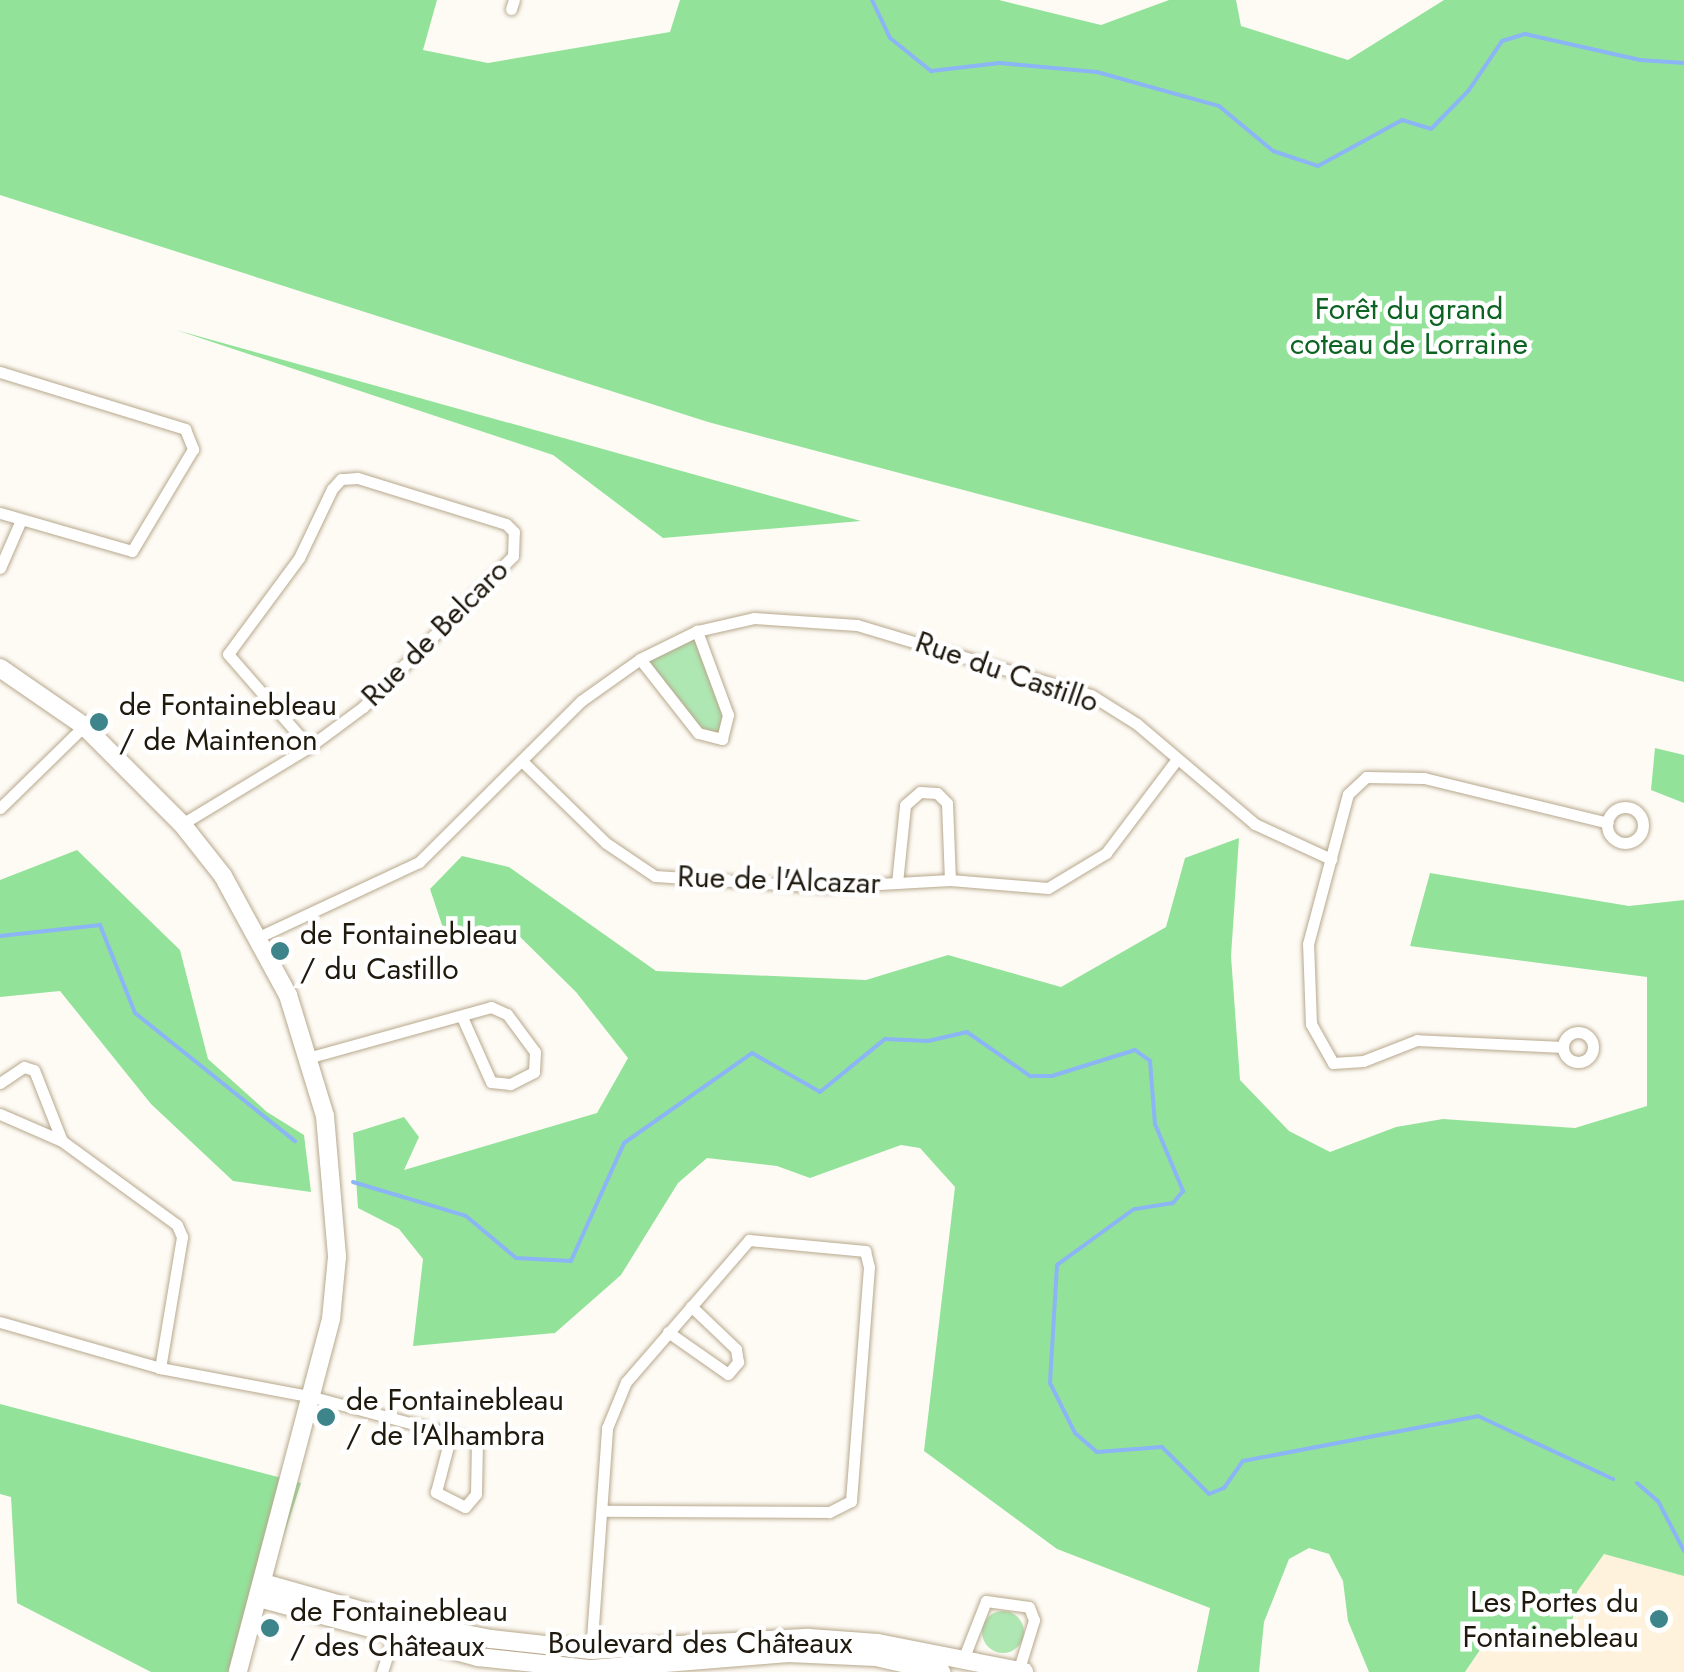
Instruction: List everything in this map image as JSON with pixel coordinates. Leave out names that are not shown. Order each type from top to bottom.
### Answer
[{"type":"street","points":[[0,372],[185,429],[192,437],[193,449],[132,551],[0,513]]},
{"type":"street","name":"Rue de Belcaro","points":[[182,824],[309,747],[363,707],[514,556],[514,532],[506,524],[357,478],[342,479],[332,489],[299,558],[228,654],[309,747]]},
{"type":"street","points":[[0,568],[21,520]]},
{"type":"street","name":"Rue du Castillo","points":[[261,936],[419,862],[525,764],[581,701],[640,659],[697,631],[754,618],[809,618],[948,648],[1091,695],[1178,759],[1255,824],[1331,859]]},
{"type":"street","points":[[640,659],[698,733],[722,738],[728,714],[697,631]]},
{"type":"street","points":[[0,668],[84,726],[182,824],[261,936],[311,1058],[334,1184],[337,1257],[314,1398],[238,1672]]},
{"type":"street","points":[[0,808],[84,726]]},
{"type":"street","name":"Rue de l'Alcazar","points":[[525,764],[606,842],[654,876],[826,887],[950,880],[1048,888],[1070,881],[1106,853],[1178,759]]},
{"type":"street","points":[[1562,1047],[1417,1040],[1363,1060],[1333,1062],[1320,1050],[1306,997],[1308,944],[1348,794],[1366,778],[1424,778],[1608,823]]},
{"type":"street","name":"Rue de l'Alcazar","points":[[896,883],[905,805],[920,792],[937,793],[947,802],[950,880]]},
{"type":"street","points":[[311,1058],[462,1017],[500,1009],[535,1052],[534,1072],[510,1084],[492,1082],[462,1017]]},
{"type":"street","points":[[0,1083],[24,1067],[34,1070],[62,1141]]},
{"type":"street","points":[[0,1114],[62,1141],[177,1225],[182,1237],[160,1368]]},
{"type":"street","points":[[591,1659],[602,1512],[612,1407],[668,1332],[749,1240],[865,1251],[869,1266],[851,1500],[829,1512],[602,1512]]},
{"type":"street","points":[[668,1332],[728,1374],[738,1362],[736,1349],[691,1306]]},
{"type":"street","points":[[0,1322],[160,1368],[314,1398],[477,1441],[482,1453],[476,1494],[465,1507],[436,1492],[451,1435]]},
{"type":"street","name":"Boulevard des Châteaux","points":[[261,1591],[478,1657],[964,1657],[1020,1671],[1034,1620],[1029,1607],[986,1600],[977,1612],[964,1657]]},
{"type":"street","points":[[382,1672],[395,1630]]},
{"type":"street","name":"Boulevard des Châteaux","points":[[876,1657],[941,1672]]},
{"type":"shaded area","points":[[1604,1554],[1684,1576],[1684,1672],[1466,1672],[1493,1631],[1577,1592]]},
{"type":"green space","name":"Forêt du grand coteau de Lorraine","points":[[0,0],[437,0],[423,50],[488,63],[670,32],[680,0],[999,0],[1101,25],[1169,0],[1236,0],[1241,26],[1348,60],[1444,0],[1684,0],[1684,682],[708,422],[0,195]]},
{"type":"green space","points":[[176,330],[861,521],[663,538],[553,455]]},
{"type":"green space","points":[[697,631],[730,726],[710,739],[640,659]]},
{"type":"green space","points":[[1655,748],[1684,755],[1684,803],[1651,790]]},
{"type":"green space","points":[[1239,838],[1231,956],[1240,1080],[1289,1131],[1330,1152],[1396,1127],[1443,1119],[1575,1128],[1647,1106],[1647,977],[1410,946],[1430,873],[1629,906],[1684,900],[1684,1576],[1604,1554],[1577,1592],[1571,1629],[1517,1642],[1493,1631],[1465,1672],[1369,1672],[1348,1621],[1343,1581],[1329,1554],[1309,1548],[1289,1559],[1264,1622],[1259,1672],[1197,1672],[1210,1608],[1057,1549],[924,1451],[955,1187],[920,1148],[901,1145],[810,1178],[777,1166],[707,1158],[678,1183],[621,1275],[555,1333],[413,1346],[423,1259],[399,1229],[358,1208],[353,1133],[404,1117],[419,1137],[404,1170],[597,1113],[628,1058],[576,992],[510,927],[443,928],[430,889],[462,856],[509,867],[656,971],[866,980],[948,955],[1061,987],[1166,927],[1185,858]]},
{"type":"green space","points":[[77,850],[180,950],[208,1059],[267,1112],[304,1135],[311,1192],[233,1181],[151,1104],[60,991],[0,997],[0,880]]},
{"type":"green space","points":[[0,1404],[301,1483],[239,1672],[151,1672],[17,1603],[11,1497],[0,1494]]},
{"type":"green space","points":[[1003,1611],[1018,1617],[1024,1632],[1018,1647],[1003,1653],[988,1647],[982,1632],[988,1617]]},
{"type":"waterway","points":[[872,0],[890,38],[931,71],[1000,63],[1097,72],[1219,106],[1273,151],[1318,166],[1402,120],[1431,129],[1469,90],[1502,41],[1525,34],[1640,60],[1684,63]]},
{"type":"waterway","points":[[0,936],[100,925],[135,1013],[295,1141]]},
{"type":"waterway","points":[[353,1182],[466,1216],[516,1258],[571,1261],[624,1143],[752,1053],[820,1092],[885,1039],[928,1041],[967,1032],[1030,1076],[1052,1076],[1135,1050],[1150,1061],[1155,1124],[1183,1191],[1173,1203],[1134,1209],[1057,1265],[1050,1383],[1075,1433],[1097,1452],[1162,1447],[1209,1494],[1224,1488],[1243,1461],[1478,1416],[1613,1479]]},
{"type":"waterway","points":[[1637,1483],[1658,1501],[1684,1551]]},
{"type":"place","name":"de Fontainebleau / de Maintenon","points":[[99,722]]},
{"type":"place","name":"de Fontainebleau / du Castillo","points":[[280,951]]},
{"type":"place","name":"de Fontainebleau / de l'Alhambra","points":[[326,1417]]},
{"type":"place","name":"Les Portes du Fontainebleau","points":[[1659,1619]]},
{"type":"place","name":"de Fontainebleau / des Châteaux","points":[[270,1628]]}]
